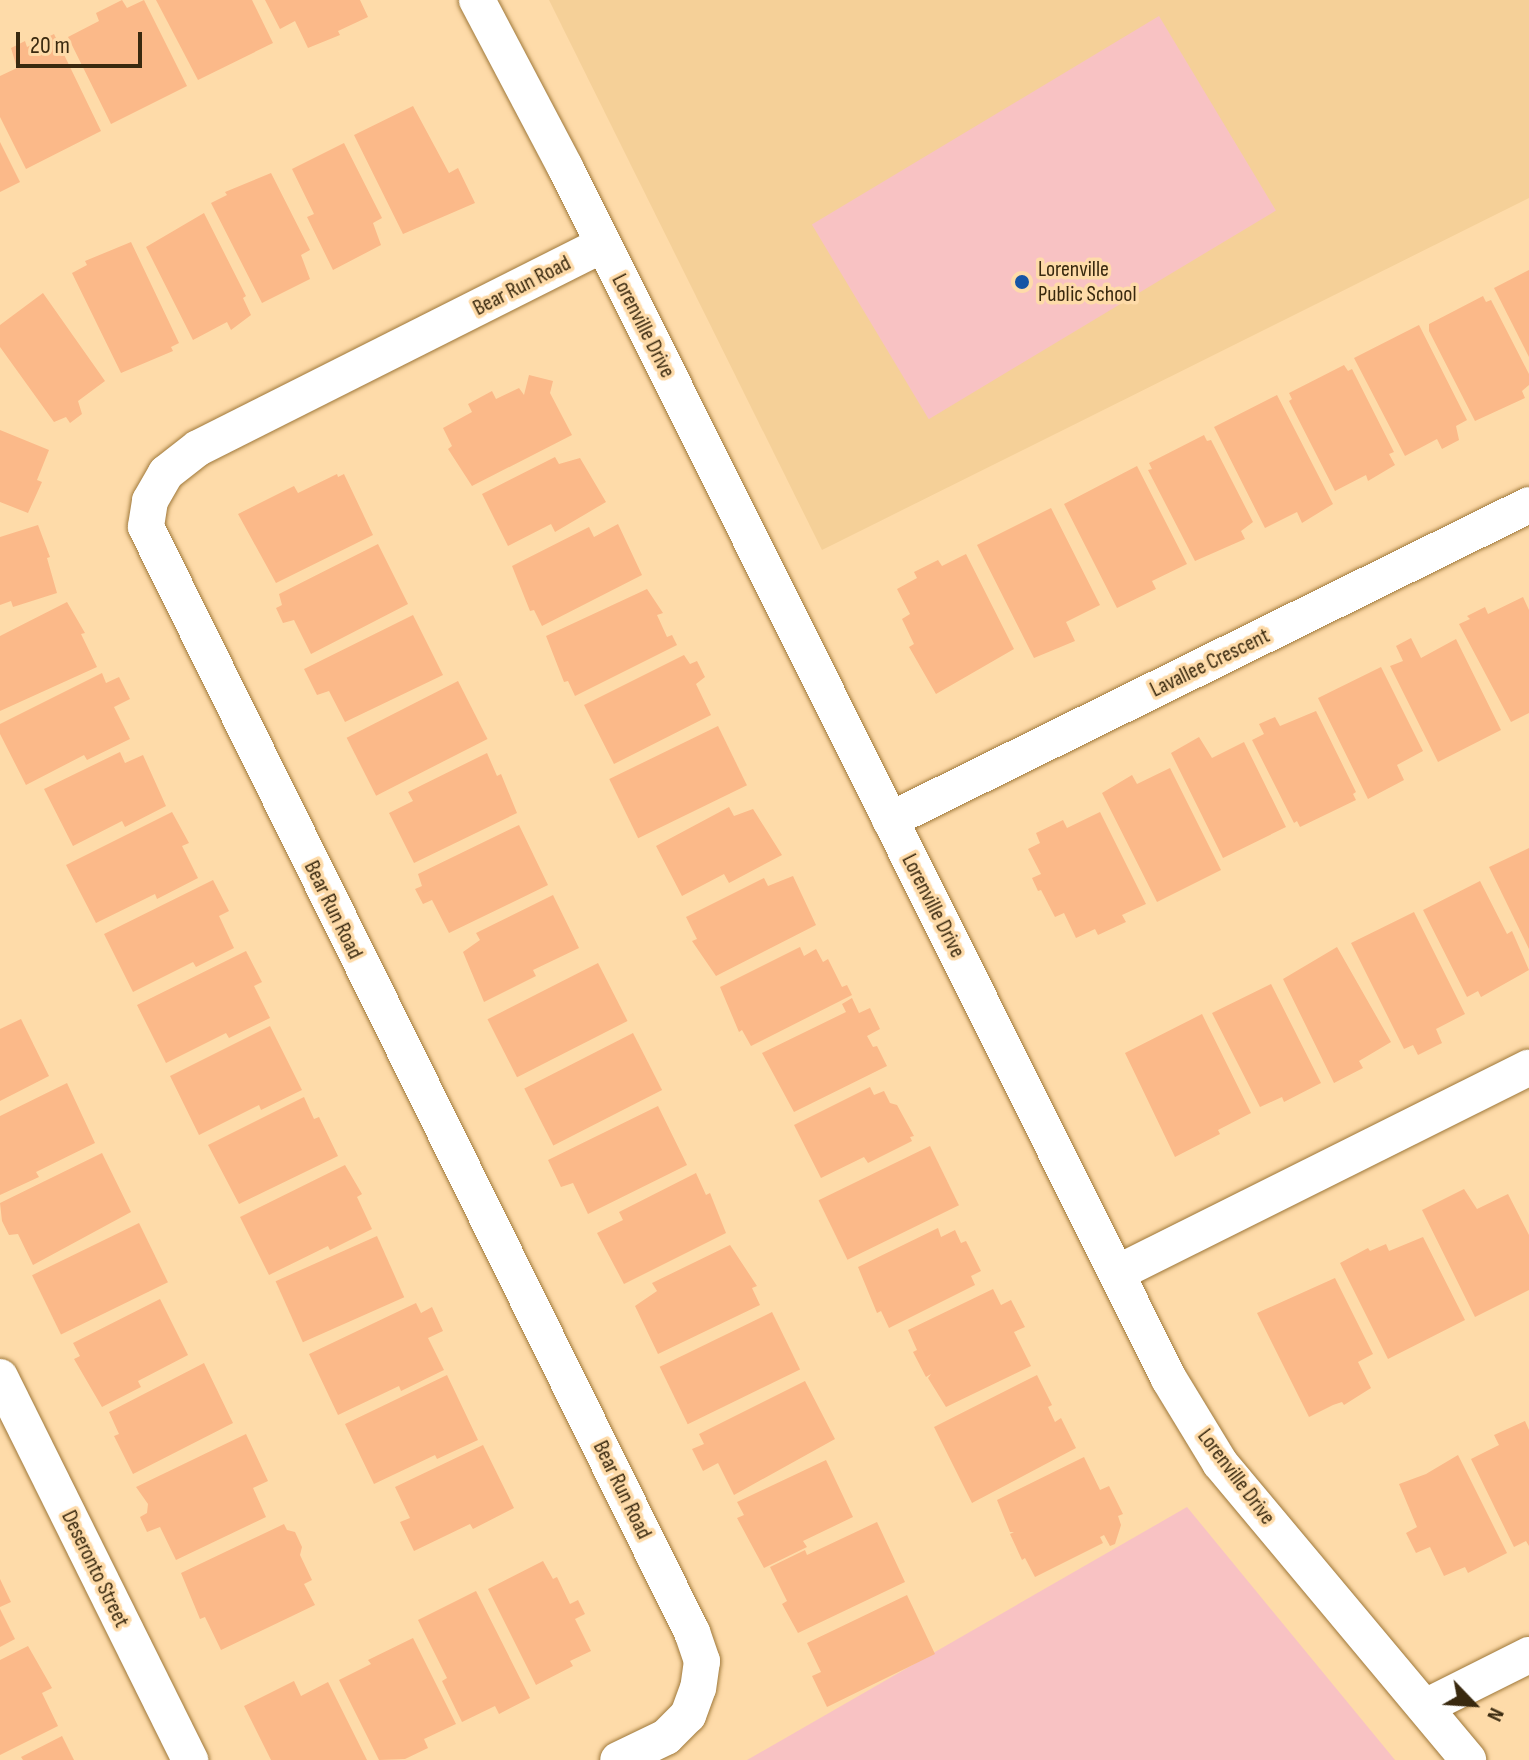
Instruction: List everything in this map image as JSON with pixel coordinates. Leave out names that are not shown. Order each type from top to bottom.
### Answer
[{"type":"street","name":"Lorenville Drive","points":[[477,0],[565,167],[1169,1379],[1220,1463],[1468,1760]]},
{"type":"street","name":"Bear Run Road","points":[[602,245],[198,448],[166,473],[150,501],[146,527],[692,1632],[702,1661],[698,1688],[688,1715],[666,1737],[618,1760]]},
{"type":"street","name":"Lavallee Crescent","points":[[890,820],[1529,505]]},
{"type":"street","points":[[1117,1273],[1529,1068]]},
{"type":"street","name":"Deseronto Street","points":[[0,1377],[190,1760]]},
{"type":"street","points":[[1425,1707],[1529,1655]]},
{"type":"shaded area","name":"Lorenville Public School","points":[[549,0],[1529,0],[1529,198],[822,550]]},
{"type":"shaded area","points":[[1159,16],[1276,211],[929,419],[812,225]]},
{"type":"shaded area","points":[[1187,1507],[1395,1760],[747,1760]]},
{"type":"building","points":[[122,0],[127,8],[144,0],[187,86],[111,124],[68,37],[99,21],[96,13]]},
{"type":"building","points":[[156,0],[252,0],[273,43],[198,80]]},
{"type":"building","points":[[265,0],[360,0],[368,17],[338,31],[340,35],[308,48],[295,21],[280,29]]},
{"type":"building","points":[[54,34],[101,131],[26,169],[0,117],[0,76],[17,68],[11,48],[25,41],[27,47]]},
{"type":"building","points":[[413,106],[449,173],[458,168],[475,203],[403,234],[354,135]]},
{"type":"building","points":[[0,142],[20,182],[0,192]]},
{"type":"building","points":[[344,143],[382,218],[373,223],[381,245],[333,270],[307,217],[314,214],[292,169]]},
{"type":"building","points":[[271,173],[310,250],[301,255],[310,279],[262,303],[211,203],[227,195],[225,192]]},
{"type":"building","points":[[204,213],[246,296],[243,298],[251,315],[231,330],[227,322],[193,340],[146,247]]},
{"type":"building","points":[[131,242],[179,343],[171,347],[173,351],[121,373],[72,273],[87,265],[85,261]]},
{"type":"building","points":[[1529,270],[1529,357],[1494,288]]},
{"type":"building","points":[[43,293],[105,381],[78,401],[82,414],[70,423],[66,417],[54,422],[0,347],[0,325]]},
{"type":"building","points":[[1483,296],[1486,302],[1491,300],[1529,374],[1529,385],[1522,391],[1525,398],[1475,421],[1429,331],[1429,324]]},
{"type":"building","points":[[1419,325],[1467,420],[1456,426],[1459,440],[1442,449],[1437,439],[1405,456],[1354,358]]},
{"type":"building","points":[[1344,365],[1348,371],[1352,369],[1394,452],[1389,454],[1395,465],[1368,481],[1366,475],[1335,491],[1289,401],[1292,399],[1289,393]]},
{"type":"building","points":[[529,375],[553,381],[550,393],[572,435],[472,486],[448,449],[452,446],[443,428],[472,412],[468,404],[492,391],[496,399],[519,388],[524,395]]},
{"type":"building","points":[[1277,395],[1333,504],[1302,523],[1297,512],[1265,528],[1214,427]]},
{"type":"building","points":[[0,430],[49,450],[37,480],[42,482],[28,513],[0,502]]},
{"type":"building","points":[[1204,435],[1207,441],[1211,440],[1253,522],[1241,531],[1245,539],[1195,561],[1148,470],[1152,469],[1149,463]]},
{"type":"building","points":[[555,457],[559,464],[580,458],[606,502],[555,532],[551,524],[508,546],[482,494]]},
{"type":"building","points":[[1137,466],[1187,564],[1152,581],[1156,589],[1117,608],[1064,504]]},
{"type":"building","points":[[337,474],[338,477],[344,474],[373,535],[276,583],[238,514],[294,486],[298,493]]},
{"type":"building","points":[[1051,508],[1100,605],[1066,622],[1075,641],[1034,658],[977,545]]},
{"type":"building","points":[[618,524],[642,575],[542,626],[534,610],[530,611],[512,566],[589,527],[594,537]]},
{"type":"building","points":[[38,525],[50,557],[47,558],[57,593],[13,607],[11,601],[0,605],[0,537]]},
{"type":"building","points":[[378,544],[408,604],[311,654],[294,620],[283,623],[276,608],[282,605],[279,594]]},
{"type":"building","points":[[966,554],[1014,649],[936,694],[909,647],[914,644],[902,619],[910,614],[897,589],[917,578],[914,572],[938,560],[942,566]]},
{"type":"building","points":[[647,589],[663,613],[657,615],[667,637],[672,635],[677,645],[575,696],[568,681],[564,682],[546,636]]},
{"type":"building","points":[[1523,597],[1529,610],[1529,713],[1511,722],[1459,624],[1485,607],[1488,614]]},
{"type":"building","points":[[67,602],[85,633],[81,634],[97,667],[0,711],[0,636]]},
{"type":"building","points":[[413,615],[443,675],[345,722],[329,691],[317,695],[304,669]]},
{"type":"building","points":[[1411,638],[1421,658],[1456,639],[1501,730],[1438,762],[1390,666],[1403,661],[1396,646]]},
{"type":"building","points":[[684,655],[690,664],[697,661],[705,677],[696,684],[711,715],[614,764],[584,705]]},
{"type":"building","points":[[1381,667],[1423,751],[1397,765],[1404,780],[1368,799],[1318,698]]},
{"type":"building","points":[[102,673],[106,683],[119,677],[130,699],[114,707],[130,739],[87,760],[84,755],[26,785],[0,734],[0,724]]},
{"type":"building","points":[[458,681],[488,739],[376,796],[347,738]]},
{"type":"building","points":[[1316,711],[1356,792],[1353,794],[1356,800],[1300,827],[1297,821],[1294,823],[1252,740],[1264,734],[1259,724],[1275,717],[1280,726]]},
{"type":"building","points":[[718,726],[747,785],[638,838],[609,779]]},
{"type":"building","points":[[1199,737],[1212,758],[1244,742],[1286,827],[1223,858],[1171,753]]},
{"type":"building","points":[[120,752],[125,763],[143,755],[166,806],[125,827],[122,821],[73,846],[44,789]]},
{"type":"building","points":[[487,753],[497,776],[501,774],[517,813],[414,863],[389,813],[413,801],[408,792]]},
{"type":"building","points":[[1170,768],[1221,870],[1157,902],[1102,793],[1132,775],[1137,784]]},
{"type":"building","points":[[729,807],[734,816],[753,809],[782,855],[729,883],[724,874],[682,896],[656,846]]},
{"type":"building","points":[[172,812],[189,843],[182,846],[198,878],[157,899],[155,894],[96,923],[66,865]]},
{"type":"building","points":[[1100,812],[1146,904],[1122,915],[1126,922],[1098,935],[1095,929],[1076,938],[1064,913],[1055,917],[1041,890],[1038,891],[1032,878],[1041,874],[1028,849],[1040,843],[1036,833],[1063,820],[1067,828]]},
{"type":"building","points":[[519,825],[548,885],[449,933],[432,900],[423,904],[415,889],[422,886],[418,874]]},
{"type":"building","points":[[1529,848],[1529,949],[1489,867]]},
{"type":"building","points":[[793,876],[816,925],[716,976],[692,941],[697,939],[686,917],[764,878],[768,886]]},
{"type":"building","points":[[213,880],[229,911],[219,916],[234,948],[196,967],[193,962],[133,992],[104,934]]},
{"type":"building","points":[[1480,881],[1507,934],[1512,931],[1529,970],[1481,997],[1478,991],[1467,997],[1423,910]]},
{"type":"building","points":[[553,895],[579,948],[533,970],[536,976],[484,1002],[463,952],[480,940],[476,933]]},
{"type":"building","points":[[1414,912],[1465,1014],[1436,1029],[1442,1043],[1418,1055],[1413,1045],[1404,1049],[1351,943]]},
{"type":"building","points":[[800,947],[804,956],[816,949],[823,962],[828,959],[842,987],[847,985],[852,995],[751,1046],[742,1030],[739,1032],[720,987]]},
{"type":"building","points":[[1337,947],[1391,1042],[1359,1061],[1363,1068],[1334,1083],[1283,979]]},
{"type":"building","points":[[246,951],[262,982],[254,986],[270,1018],[229,1038],[226,1033],[166,1063],[137,1005]]},
{"type":"building","points":[[598,963],[628,1021],[517,1077],[488,1019]]},
{"type":"building","points":[[1271,984],[1321,1083],[1284,1102],[1282,1097],[1260,1107],[1212,1013]]},
{"type":"building","points":[[852,998],[859,1013],[870,1008],[880,1029],[867,1036],[873,1047],[877,1046],[887,1066],[794,1112],[762,1053],[846,1012],[842,1004]]},
{"type":"building","points":[[1202,1014],[1251,1113],[1218,1130],[1220,1134],[1175,1157],[1125,1053]]},
{"type":"building","points":[[21,1019],[49,1076],[0,1101],[0,1029]]},
{"type":"building","points":[[270,1026],[302,1090],[261,1110],[259,1105],[199,1135],[170,1076]]},
{"type":"building","points":[[633,1033],[662,1090],[553,1145],[524,1088]]},
{"type":"building","points":[[67,1083],[95,1143],[36,1172],[39,1177],[0,1195],[0,1116]]},
{"type":"building","points":[[870,1087],[874,1095],[884,1091],[890,1103],[897,1105],[914,1136],[910,1137],[912,1141],[868,1163],[864,1157],[821,1178],[794,1125]]},
{"type":"building","points":[[304,1097],[314,1119],[319,1117],[338,1156],[239,1204],[208,1145]]},
{"type":"building","points":[[658,1106],[687,1165],[588,1214],[573,1183],[561,1187],[548,1160]]},
{"type":"building","points":[[930,1146],[959,1205],[847,1260],[819,1200]]},
{"type":"building","points":[[102,1153],[131,1212],[33,1265],[18,1234],[9,1235],[2,1221],[0,1203]]},
{"type":"building","points":[[345,1165],[362,1194],[357,1197],[372,1229],[330,1250],[328,1246],[269,1275],[240,1217]]},
{"type":"building","points":[[696,1173],[706,1195],[710,1193],[726,1233],[624,1284],[597,1233],[623,1220],[619,1212]]},
{"type":"building","points":[[1464,1189],[1477,1209],[1508,1194],[1529,1235],[1529,1290],[1475,1317],[1422,1210]]},
{"type":"building","points":[[139,1223],[168,1282],[61,1334],[32,1275]]},
{"type":"building","points":[[938,1228],[941,1237],[955,1230],[961,1243],[966,1241],[981,1271],[971,1276],[975,1285],[889,1328],[881,1311],[877,1313],[858,1267]]},
{"type":"building","points":[[377,1236],[404,1297],[303,1342],[276,1281]]},
{"type":"building","points":[[1423,1237],[1465,1320],[1388,1359],[1340,1263],[1368,1248],[1370,1251],[1386,1244],[1389,1251]]},
{"type":"building","points":[[730,1245],[757,1286],[752,1288],[760,1305],[658,1354],[635,1306],[657,1291],[652,1283]]},
{"type":"building","points":[[1335,1278],[1373,1354],[1358,1362],[1371,1388],[1344,1405],[1342,1402],[1333,1405],[1309,1417],[1257,1313]]},
{"type":"building","points":[[993,1289],[1001,1305],[1011,1300],[1025,1327],[1014,1332],[1031,1366],[946,1407],[928,1378],[931,1374],[926,1377],[913,1352],[917,1350],[908,1330]]},
{"type":"building","points":[[160,1299],[188,1355],[138,1381],[141,1387],[102,1407],[74,1359],[80,1356],[73,1343]]},
{"type":"building","points":[[416,1303],[421,1313],[432,1307],[443,1331],[428,1338],[444,1370],[401,1391],[399,1386],[338,1415],[309,1354]]},
{"type":"building","points":[[772,1312],[800,1370],[688,1424],[660,1367]]},
{"type":"building","points":[[204,1363],[233,1423],[133,1474],[114,1436],[119,1434],[109,1412]]},
{"type":"building","points":[[447,1375],[478,1440],[437,1459],[435,1455],[374,1484],[345,1424]]},
{"type":"building","points":[[1037,1375],[1052,1405],[1048,1407],[1055,1422],[1061,1418],[1076,1448],[972,1503],[934,1427]]},
{"type":"building","points":[[805,1381],[835,1439],[734,1495],[718,1463],[703,1471],[692,1449],[704,1444],[699,1434]]},
{"type":"building","points":[[1525,1421],[1529,1430],[1529,1546],[1526,1541],[1514,1547],[1471,1459],[1499,1445],[1494,1435]]},
{"type":"building","points":[[246,1434],[268,1481],[253,1488],[266,1517],[176,1560],[160,1527],[147,1532],[140,1517],[147,1513],[148,1504],[136,1487]]},
{"type":"building","points":[[483,1445],[514,1508],[473,1529],[470,1524],[414,1551],[400,1522],[410,1518],[395,1487]]},
{"type":"building","points":[[1458,1455],[1507,1553],[1468,1573],[1465,1567],[1444,1576],[1430,1547],[1416,1553],[1406,1533],[1417,1527],[1399,1484],[1426,1474]]},
{"type":"building","points":[[1084,1457],[1100,1490],[1109,1486],[1123,1514],[1118,1516],[1121,1525],[1115,1544],[1110,1546],[1104,1535],[1100,1537],[1103,1543],[1035,1577],[1025,1558],[1022,1560],[1010,1534],[1014,1532],[1010,1532],[997,1500]]},
{"type":"building","points":[[826,1460],[853,1517],[803,1541],[807,1547],[764,1568],[737,1518],[744,1515],[737,1502]]},
{"type":"building","points":[[877,1522],[905,1582],[798,1633],[782,1604],[787,1601],[770,1567],[805,1550],[807,1555]]},
{"type":"building","points":[[284,1524],[287,1530],[295,1532],[302,1547],[300,1555],[312,1580],[304,1584],[315,1605],[221,1650],[205,1617],[200,1619],[181,1573]]},
{"type":"building","points":[[543,1561],[553,1579],[557,1577],[570,1604],[578,1600],[585,1614],[575,1619],[591,1651],[570,1661],[573,1666],[536,1685],[488,1589]]},
{"type":"building","points":[[0,1579],[11,1602],[0,1607]]},
{"type":"building","points":[[476,1591],[530,1698],[499,1714],[495,1706],[462,1722],[442,1681],[447,1678],[418,1620]]},
{"type":"building","points":[[907,1595],[935,1654],[827,1707],[812,1676],[821,1672],[807,1643]]},
{"type":"building","points":[[0,1609],[15,1639],[0,1647]]},
{"type":"building","points":[[413,1638],[456,1724],[424,1739],[428,1748],[405,1759],[379,1760],[339,1680],[371,1664],[368,1660]]},
{"type":"building","points":[[28,1646],[52,1688],[42,1693],[58,1726],[0,1755],[0,1660]]},
{"type":"building","points":[[294,1681],[301,1696],[328,1682],[367,1760],[271,1760],[244,1706]]},
{"type":"building","points":[[62,1736],[74,1760],[23,1760],[21,1757]]},
{"type":"place","name":"Lorenville Public School","points":[[1022,282]]}]
